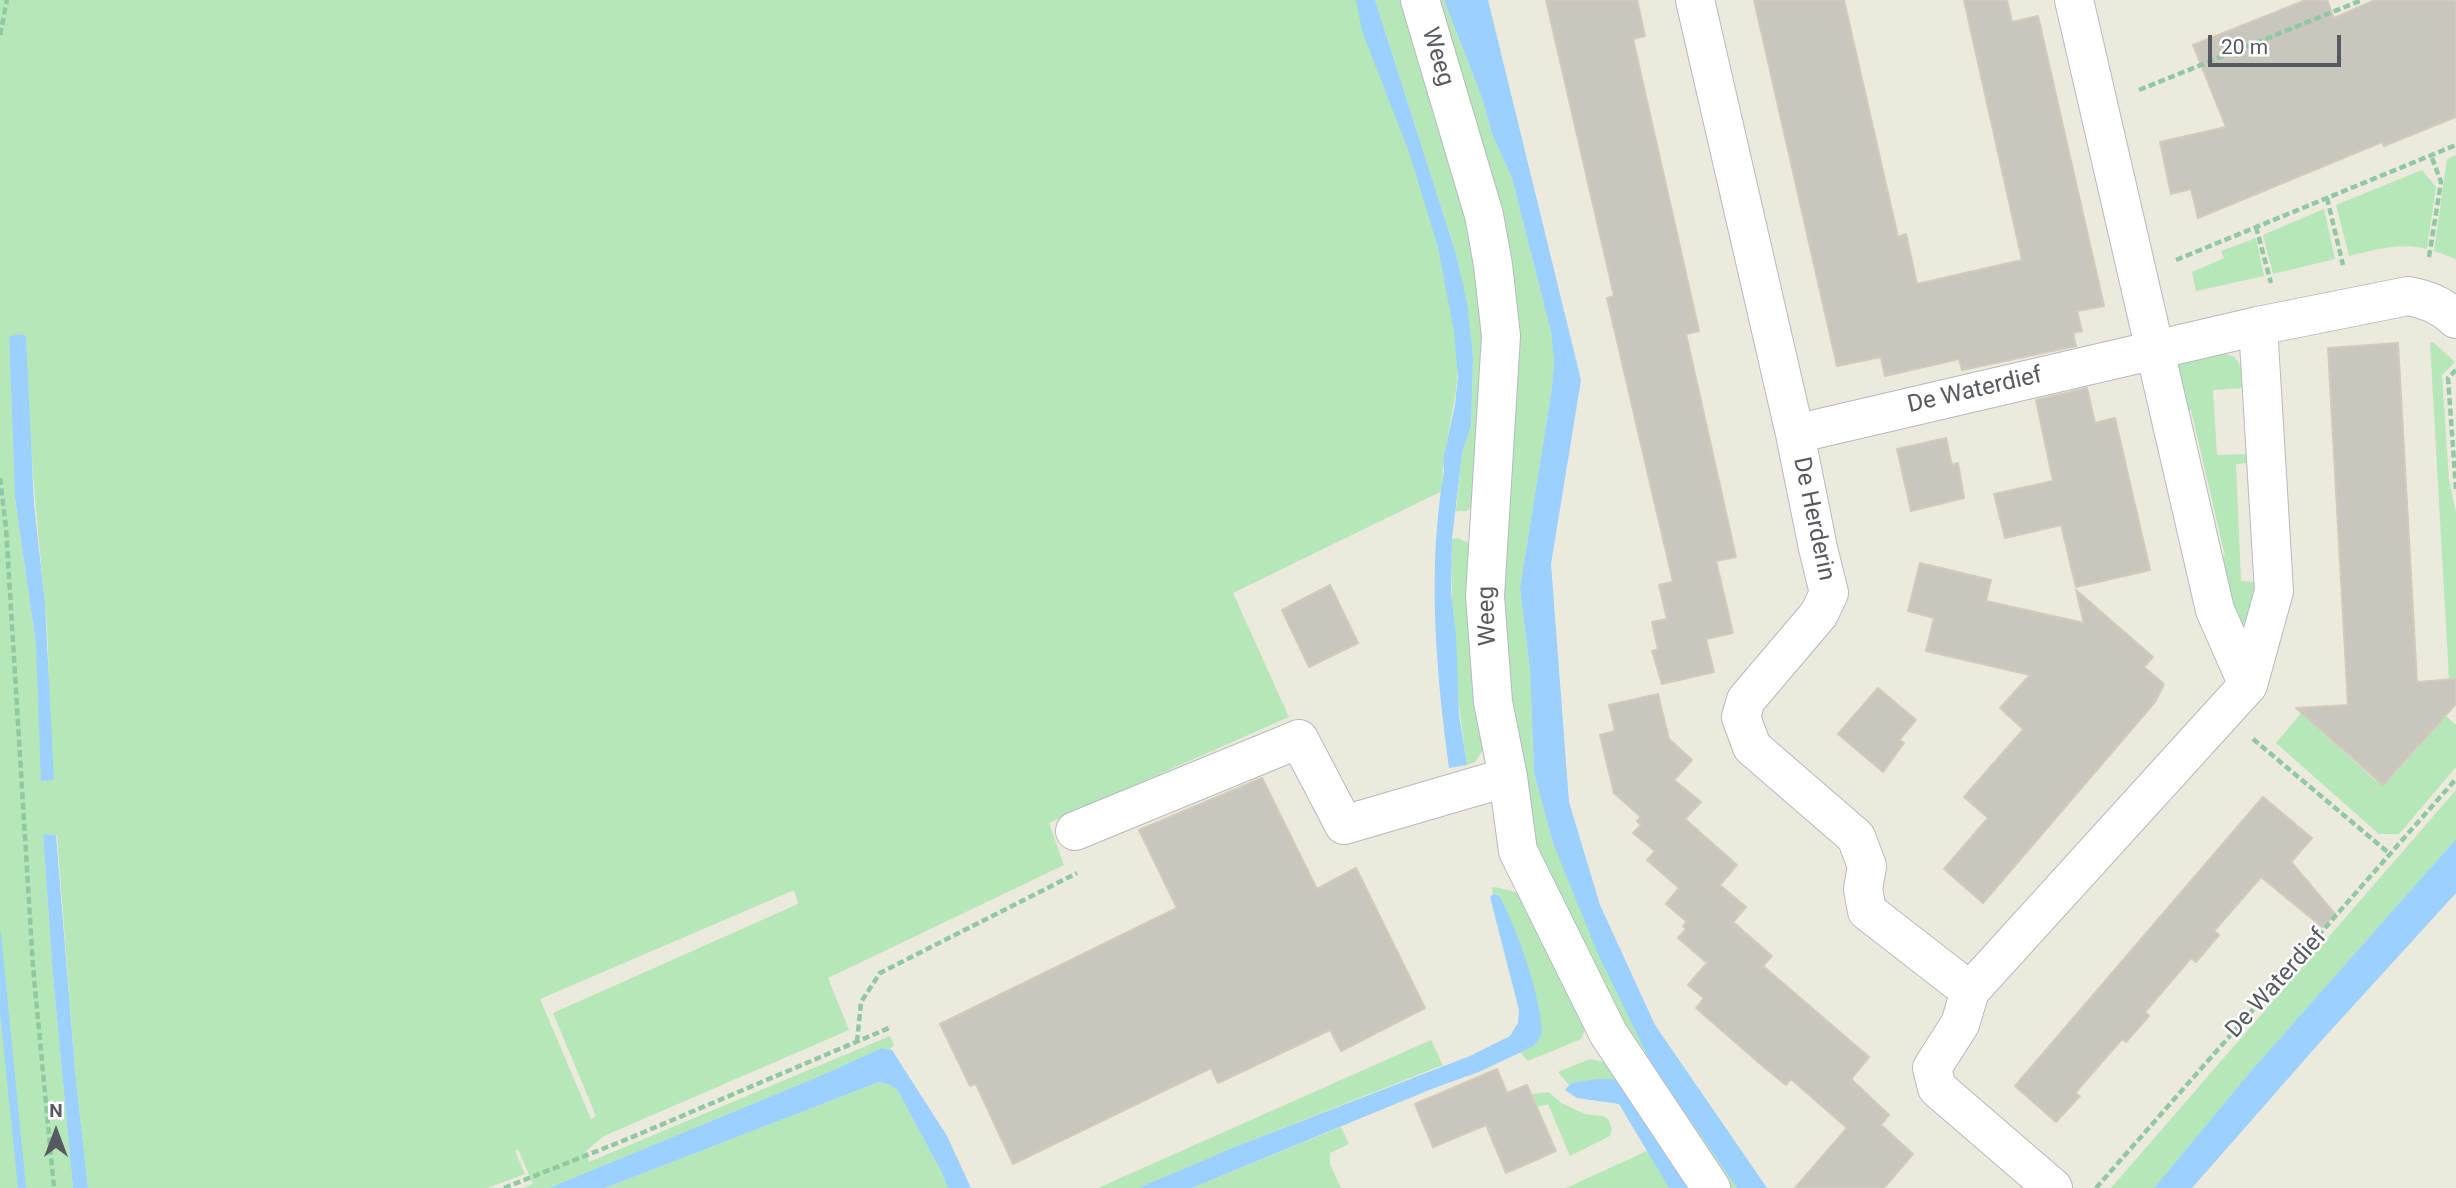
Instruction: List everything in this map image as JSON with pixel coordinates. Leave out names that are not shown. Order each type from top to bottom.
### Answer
[{"type":"street","name":"Weeg","points":[[1420,0],[1484,215],[1493,265],[1501,336],[1485,596],[1493,702],[1521,857],[1608,1033],[1710,1188]]},
{"type":"street","name":"De Herderin","points":[[1695,0],[1829,593],[1819,614],[1746,699],[1741,717],[1752,747],[1856,837],[1867,866],[1863,889],[1867,911],[1970,991]]},
{"type":"street","points":[[2074,0],[2215,610],[2248,685]]},
{"type":"street","name":"De Waterdief","points":[[1795,434],[2269,323],[2408,296],[2423,298]]},
{"type":"street","points":[[2423,298],[2449,312],[2456,319]]},
{"type":"street","points":[[2053,1188],[1937,1088],[1932,1068],[1960,1024],[1970,991],[2248,685],[2274,591],[2269,323]]},
{"type":"street","points":[[1075,831],[1299,739],[1344,825],[1508,776]]},
{"type":"path","points":[[0,35],[6,0]]},
{"type":"path","points":[[2099,102],[2146,89],[2362,0]]},
{"type":"path","points":[[2139,275],[2456,145]]},
{"type":"path","points":[[2423,298],[2441,182],[2431,155]]},
{"type":"path","points":[[2327,198],[2353,307]]},
{"type":"path","points":[[2256,227],[2269,323]]},
{"type":"path","points":[[2456,370],[2448,378],[2456,489]]},
{"type":"path","points":[[0,478],[6,528],[33,967],[54,1188]]},
{"type":"path","points":[[2223,714],[2390,854]]},
{"type":"path","name":"De Waterdief","points":[[2096,1188],[2456,779]]},
{"type":"path","points":[[857,1042],[861,1002],[880,973],[1083,871],[1084,861],[1075,831]]},
{"type":"path","points":[[504,1188],[630,1138],[889,1028]]},
{"type":"green space","points":[[0,0],[1368,0],[1462,316],[1456,391],[1443,463],[1442,491],[1233,593],[1289,717],[1049,823],[1064,865],[828,978],[849,1030],[604,1136],[586,1151],[589,1162],[890,1036],[894,1045],[890,1049],[882,1048],[549,1188],[524,1188],[533,1184],[518,1149],[515,1151],[525,1174],[487,1188],[88,1188],[75,1071],[57,835],[43,834],[73,1188],[0,1188]],"holes":[[[26,336],[33,470],[48,648],[47,781],[36,644],[15,498],[9,338]],[[794,890],[798,904],[553,1013],[596,1116],[591,1119],[540,999]]]},
{"type":"green space","points":[[1375,0],[1409,0],[1486,297],[1477,501],[1467,511],[1456,511],[1462,454],[1471,425],[1473,357],[1456,254]]},
{"type":"green space","points":[[1430,0],[1444,0],[1482,98],[1492,134],[1512,178],[1551,332],[1554,361],[1552,388],[1520,588],[1530,670],[1534,773],[1553,843],[1652,1065],[1737,1188],[1726,1188],[1617,1024],[1530,834],[1500,672],[1508,429]]},
{"type":"green space","points":[[2456,155],[2456,259],[2434,251],[2447,159]]},
{"type":"green space","points":[[2422,170],[2436,187],[2427,249],[2397,247],[2349,256],[2336,205]]},
{"type":"green space","points":[[2324,209],[2335,259],[2273,274],[2263,235]]},
{"type":"green space","points":[[2256,238],[2264,276],[2196,291],[2192,272],[2224,258],[2221,251]]},
{"type":"green space","points":[[2430,342],[2455,362],[2442,375],[2449,480],[2456,512],[2456,678],[2449,679]]},
{"type":"green space","points":[[2224,354],[2230,355],[2238,362],[2243,388],[2213,390],[2217,455],[2247,454],[2247,463],[2236,464],[2241,581],[2254,582],[2257,624],[2244,636],[2213,560],[2225,556],[2191,410],[2179,411],[2169,367]]},
{"type":"green space","points":[[1458,538],[1469,543],[1474,549],[1489,741],[1475,762],[1467,765],[1456,680],[1453,624],[1452,539]]},
{"type":"green space","points":[[2303,711],[2305,717],[2376,781],[2381,782],[2390,779],[2446,716],[2456,725],[2456,767],[2399,834],[2379,834],[2276,743]]},
{"type":"green space","points":[[2456,790],[2456,839],[2251,1071],[2154,1188],[2111,1188]]},
{"type":"green space","points":[[1492,888],[1523,894],[1587,1025],[1581,1039],[1528,1061],[1519,1051],[1534,1046],[1537,999],[1518,939],[1499,895],[1493,894]]},
{"type":"green space","points":[[1431,1040],[1443,1065],[1138,1188],[1098,1188]]},
{"type":"green space","points":[[1590,1059],[1619,1065],[1621,1083],[1611,1079],[1569,1085],[1558,1072]]},
{"type":"green space","points":[[879,1082],[898,1091],[948,1188],[605,1188]]},
{"type":"green space","points":[[1549,1092],[1561,1103],[1585,1114],[1608,1119],[1612,1129],[1610,1136],[1570,1156],[1548,1104],[1538,1107],[1532,1094]]},
{"type":"green space","points":[[1341,1127],[1349,1144],[1330,1153],[1330,1164],[1341,1188],[1192,1188]]},
{"type":"green space","points":[[1647,1151],[1669,1188],[1566,1188]]},
{"type":"water","points":[[1356,0],[1375,0],[1456,254],[1467,303],[1473,357],[1471,425],[1462,454],[1452,539],[1451,592],[1456,636],[1459,715],[1467,765],[1449,768],[1437,657],[1435,582],[1443,460],[1455,405],[1458,376],[1454,332],[1438,247],[1409,152],[1362,31]]},
{"type":"water","points":[[1444,0],[1488,0],[1581,380],[1551,564],[1569,802],[1600,905],[1655,1025],[1767,1188],[1737,1188],[1652,1065],[1598,954],[1553,843],[1534,773],[1530,670],[1520,588],[1552,388],[1554,361],[1551,332],[1512,178],[1492,134],[1482,98]]},
{"type":"water","points":[[19,334],[26,336],[34,504],[45,604],[54,780],[41,781],[36,644],[15,498],[9,337]]},
{"type":"water","points":[[43,834],[56,835],[75,1071],[88,1188],[73,1188]]},
{"type":"water","points":[[2456,839],[2456,893],[2192,1188],[2154,1188],[2251,1071]]},
{"type":"water","points":[[1493,894],[1499,895],[1506,910],[1533,981],[1542,1034],[1534,1046],[1481,1071],[1192,1188],[1138,1188],[1237,1146],[1470,1056],[1510,1036],[1518,1023],[1519,1010],[1490,897]]},
{"type":"water","points":[[0,932],[26,1188],[18,1188],[0,1012]]},
{"type":"water","points":[[882,1048],[892,1050],[947,1136],[971,1188],[948,1188],[898,1091],[879,1082],[605,1188],[549,1188],[813,1079]]},
{"type":"water","points":[[1612,1079],[1621,1083],[1691,1188],[1669,1188],[1619,1104],[1577,1098],[1565,1090],[1571,1083]]},
{"type":"building","points":[[1546,0],[1637,0],[1645,36],[1633,39],[1699,331],[1686,334],[1736,557],[1716,561],[1733,633],[1706,639],[1714,672],[1662,684],[1652,651],[1658,649],[1652,622],[1667,619],[1659,585],[1673,582],[1607,298],[1614,296]]},
{"type":"building","points":[[1754,0],[1844,0],[1898,237],[1906,234],[1917,284],[2022,260],[1964,0],[2007,0],[2012,22],[2038,16],[2104,306],[2077,311],[2082,331],[2073,333],[2076,346],[1962,370],[1959,359],[1885,376],[1881,357],[1837,366]]},
{"type":"building","points":[[2306,0],[2327,0],[2334,18],[2375,0],[2456,0],[2456,117],[2384,146],[2382,142],[2198,218],[2191,189],[2171,194],[2160,142],[2226,127],[2193,45]]},
{"type":"building","points":[[2398,343],[2417,682],[2456,679],[2456,704],[2383,785],[2296,708],[2348,705],[2328,348]]},
{"type":"building","points":[[2087,388],[2095,423],[2115,418],[2150,570],[2076,587],[2061,525],[2005,538],[1994,494],[2053,481],[2036,400]]},
{"type":"building","points":[[1946,438],[1952,465],[1958,463],[1964,498],[1911,511],[1897,449]]},
{"type":"building","points":[[1920,563],[1991,580],[1986,601],[2084,623],[2076,590],[2153,657],[2144,667],[2164,684],[2155,702],[1983,903],[1944,869],[1988,818],[1964,797],[2022,731],[2023,729],[2000,708],[2030,675],[1926,651],[1934,618],[1908,611]]},
{"type":"building","points":[[1330,585],[1358,643],[1309,667],[1282,610]]},
{"type":"building","points":[[1878,688],[1916,720],[1899,740],[1904,743],[1883,772],[1838,734]]},
{"type":"building","points":[[1658,694],[1669,739],[1692,760],[1674,780],[1701,802],[1685,819],[1737,865],[1720,885],[1746,907],[1733,922],[1772,956],[1763,966],[1869,1057],[1851,1079],[1889,1115],[1881,1125],[1913,1154],[1884,1188],[1795,1188],[1847,1128],[1791,1079],[1786,1085],[1696,1008],[1704,998],[1688,985],[1707,963],[1678,938],[1686,929],[1683,926],[1687,922],[1666,904],[1679,888],[1647,860],[1655,851],[1633,833],[1641,825],[1637,821],[1641,817],[1614,793],[1600,735],[1615,731],[1609,705]]},
{"type":"building","points":[[1262,778],[1317,889],[1356,868],[1425,1008],[1341,1051],[1330,1030],[1218,1083],[1211,1068],[1013,1164],[976,1084],[970,1086],[940,1024],[1177,908],[1139,830]]},
{"type":"building","points":[[2263,797],[2312,838],[2291,862],[2335,914],[2322,927],[2261,877],[2214,931],[2219,935],[2196,962],[2191,958],[2145,1012],[2149,1016],[2126,1042],[2122,1039],[2075,1093],[2080,1096],[2056,1122],[2015,1086]]},
{"type":"building","points":[[1497,1069],[1507,1093],[1527,1085],[1556,1151],[1506,1173],[1486,1125],[1433,1147],[1415,1104]]}]
